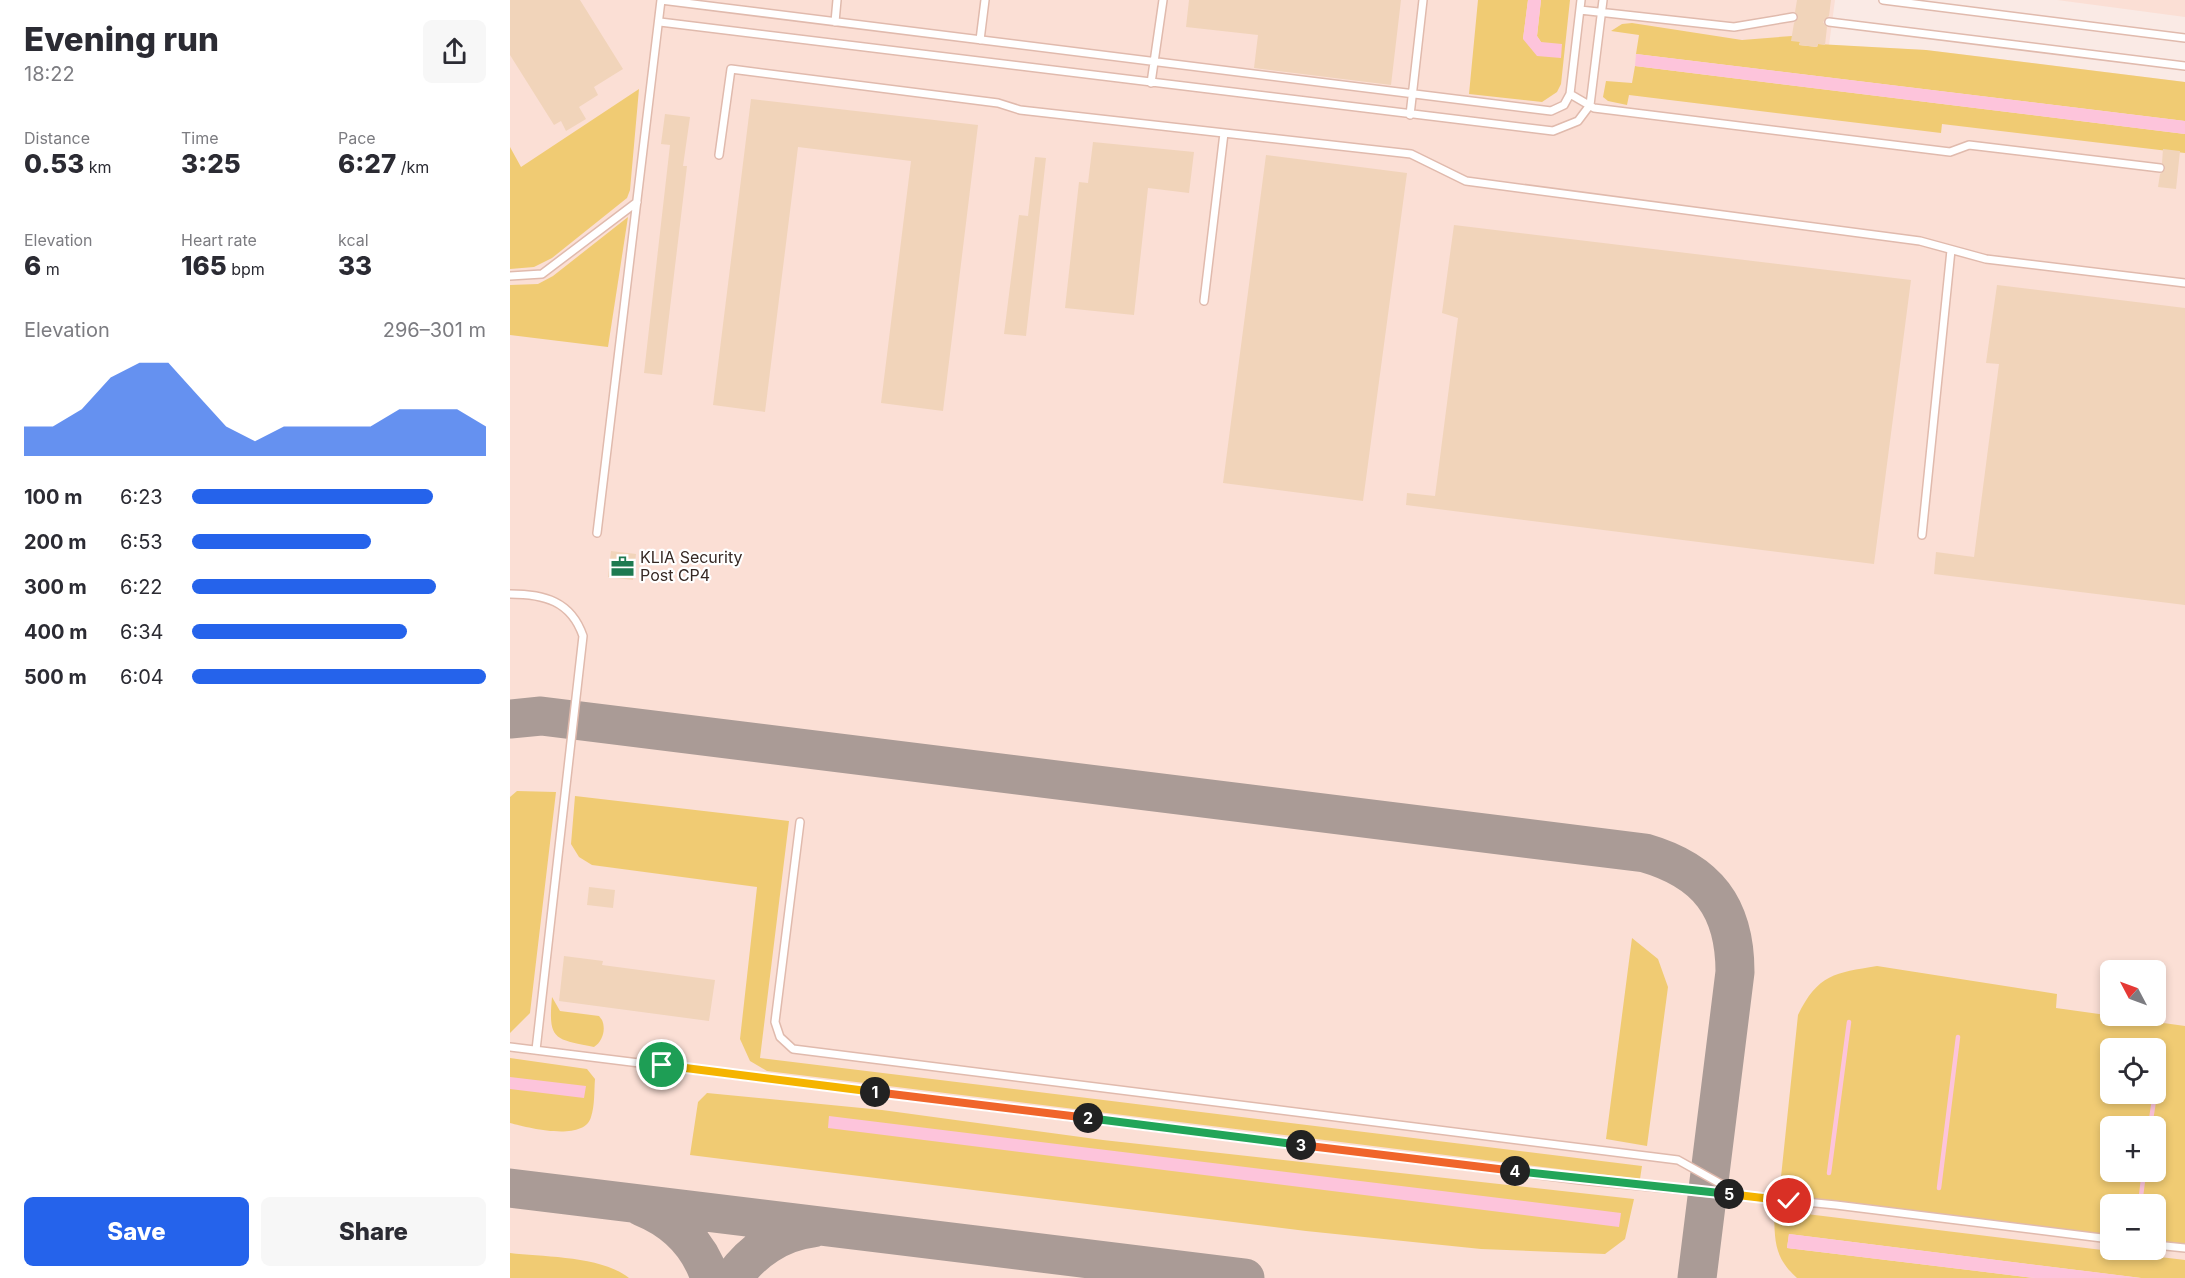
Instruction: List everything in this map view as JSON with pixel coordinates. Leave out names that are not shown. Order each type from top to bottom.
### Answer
[{"type":"lane","points":[[597,533],[661,0],[1551,111],[1564,105],[1570,94],[1581,0]]},
{"type":"lane","points":[[835,22],[837,0]]},
{"type":"lane","points":[[980,40],[985,0]]},
{"type":"lane","points":[[1151,83],[1160,0]]},
{"type":"lane","points":[[1410,115],[1423,0]]},
{"type":"lane","points":[[660,22],[1553,131],[1578,121],[1590,105],[1603,0]]},
{"type":"lane","points":[[1883,0],[2185,38]]},
{"type":"lane","points":[[1580,10],[1734,27],[1793,17]]},
{"type":"lane","points":[[1829,22],[2185,66]]},
{"type":"lane","points":[[719,155],[730,69],[998,103],[1020,110],[1411,154],[1466,181],[1920,241],[1986,260],[2185,284]]},
{"type":"lane","points":[[1570,94],[1594,108],[1657,117],[1950,152],[1970,145],[2160,168]]},
{"type":"lane","points":[[1204,301],[1224,133]]},
{"type":"lane","points":[[510,276],[542,274],[637,202]]},
{"type":"lane","points":[[1922,535],[1951,250]]},
{"type":"lane","points":[[510,594],[546,597],[557,602],[574,618],[583,636],[536,1050]]},
{"type":"lane","points":[[800,822],[775,1022],[780,1037],[793,1049],[1678,1160],[1741,1196]]},
{"type":"lane","points":[[510,1047],[1568,1178],[2100,1238]]},
{"type":"lane","points":[[2166,1246],[2185,1248]]},
{"type":"shaded area","points":[[510,0],[1835,0],[1829,45],[1926,50],[2185,82],[2185,1278],[510,1278]]},
{"type":"shaded area","points":[[1478,0],[1528,0],[1523,39],[1541,42],[1537,36],[1541,0],[1570,0],[1561,84],[1557,92],[1542,102],[1469,94]]},
{"type":"shaded area","points":[[1528,0],[1541,0],[1537,36],[1541,42],[1562,44],[1561,58],[1537,56],[1523,39]]},
{"type":"shaded area","points":[[2057,0],[2185,0],[2185,17],[2110,7]]},
{"type":"shaded area","points":[[1632,23],[1742,40],[1792,36],[1800,42],[1799,45],[1926,50],[2185,82],[2185,121],[1636,54],[1639,35],[1611,31],[1622,24]]},
{"type":"shaded area","points":[[1636,54],[2185,121],[2185,134],[1635,66]]},
{"type":"shaded area","points":[[1635,66],[2185,134],[2185,153],[1942,124],[1941,133],[1629,95],[1627,105],[1608,101],[1603,97],[1606,81],[1632,83]]},
{"type":"shaded area","points":[[639,89],[630,190],[627,198],[552,258],[534,267],[510,269],[510,147],[521,167]]},
{"type":"shaded area","points":[[628,217],[608,347],[510,335],[510,285],[538,284],[553,276]]},
{"type":"shaded area","points":[[517,791],[556,792],[530,1013],[510,1033],[510,797]]},
{"type":"shaded area","points":[[575,796],[789,821],[760,1058],[1642,1166],[1640,1179],[767,1071],[750,1061],[740,1039],[757,887],[592,865],[579,857],[571,844]]},
{"type":"shaded area","points":[[1632,938],[1658,959],[1668,987],[1647,1146],[1606,1139]]},
{"type":"shaded area","points":[[1877,966],[2057,994],[2056,1008],[2100,1014],[2100,1026],[2166,1026],[2166,1023],[2185,1026],[2185,1246],[2166,1243],[2166,1194],[2100,1194],[2100,1235],[1779,1196],[1798,1015],[1805,1001],[1821,983],[1839,974]]},
{"type":"shaded area","points":[[552,997],[560,1011],[599,1016],[604,1031],[602,1038],[594,1047],[570,1042],[556,1035],[551,1022]]},
{"type":"shaded area","points":[[510,1058],[587,1069],[595,1079],[594,1103],[591,1117],[586,1125],[578,1129],[555,1131],[510,1123]]},
{"type":"shaded area","points":[[510,1077],[586,1086],[584,1098],[510,1089]]},
{"type":"shaded area","points":[[707,1093],[882,1110],[1103,1140],[1634,1199],[1625,1239],[1605,1254],[1481,1249],[1306,1231],[690,1155],[698,1102]]},
{"type":"shaded area","points":[[829,1116],[1621,1213],[1619,1227],[828,1128]]},
{"type":"shaded area","points":[[1774,1210],[2100,1250],[2100,1260],[2166,1260],[2166,1258],[2185,1260],[2185,1278],[2141,1278],[1789,1234],[1787,1248],[2035,1278],[1797,1278],[1779,1255],[1775,1239]]},
{"type":"shaded area","points":[[1789,1234],[2141,1278],[2035,1278],[1787,1248]]},
{"type":"shaded area","points":[[510,1253],[588,1261],[604,1265],[629,1278],[510,1278]]},
{"type":"building","points":[[510,0],[580,0],[623,69],[594,87],[598,95],[579,107],[586,119],[566,131],[561,121],[554,125],[510,55]]},
{"type":"building","points":[[1189,0],[1401,0],[1391,85],[1254,68],[1258,35],[1186,27]]},
{"type":"building","points":[[1797,0],[1831,0],[1829,16],[1823,22],[1827,27],[1825,45],[1818,44],[1817,47],[1799,45],[1800,42],[1791,41],[1794,23],[1798,18],[1795,12]]},
{"type":"building","points":[[751,99],[978,125],[943,411],[881,403],[911,161],[798,147],[765,412],[713,405]]},
{"type":"building","points":[[665,114],[690,117],[683,166],[687,166],[662,375],[644,373],[670,145],[661,144]]},
{"type":"building","points":[[1093,142],[1194,152],[1189,193],[1148,188],[1134,315],[1065,308],[1079,182],[1088,183]]},
{"type":"building","points":[[2163,149],[2180,151],[2176,189],[2158,187],[2160,174],[2165,169],[2162,163]]},
{"type":"building","points":[[1266,155],[1407,173],[1363,501],[1223,483]]},
{"type":"building","points":[[1035,157],[1046,158],[1026,336],[1004,334],[1019,215],[1028,216]]},
{"type":"building","points":[[1454,225],[1911,280],[1874,564],[1406,505],[1407,493],[1435,496],[1458,318],[1442,313]]},
{"type":"building","points":[[1997,285],[2185,308],[2185,605],[1934,574],[1936,552],[1974,557],[1999,364],[1986,363]]},
{"type":"building","name":"KLIA Security Post CP4","points":[[611,551],[636,554],[633,580],[608,577]]},
{"type":"building","points":[[589,887],[615,890],[613,908],[587,905]]},
{"type":"building","points":[[564,956],[603,961],[602,965],[715,980],[709,1021],[559,1001]]},
{"type":"waterway","points":[[1829,1173],[1849,1022]]},
{"type":"waterway","points":[[1939,1188],[1958,1037]]},
{"type":"waterway","points":[[2152,1116],[2153,1104]]},
{"type":"waterway","points":[[2141,1194],[2143,1182]]},
{"type":"taxiway","points":[[510,719],[541,716],[1645,853],[1667,861],[1701,881],[1713,895],[1723,911],[1734,949],[1735,972],[1697,1278]]},
{"type":"taxiway","points":[[510,1188],[1245,1278]]},
{"type":"taxiway","points":[[642,1207],[665,1219],[684,1235],[699,1254],[710,1278]]},
{"type":"taxiway","points":[[733,1278],[749,1259],[768,1244],[789,1234],[813,1228]]},
{"type":"place","name":"KLIA Security Post CP4","points":[[622,566]]},
{"type":"route","points":[[662,1065],[1580,1179],[1789,1201]]}]
